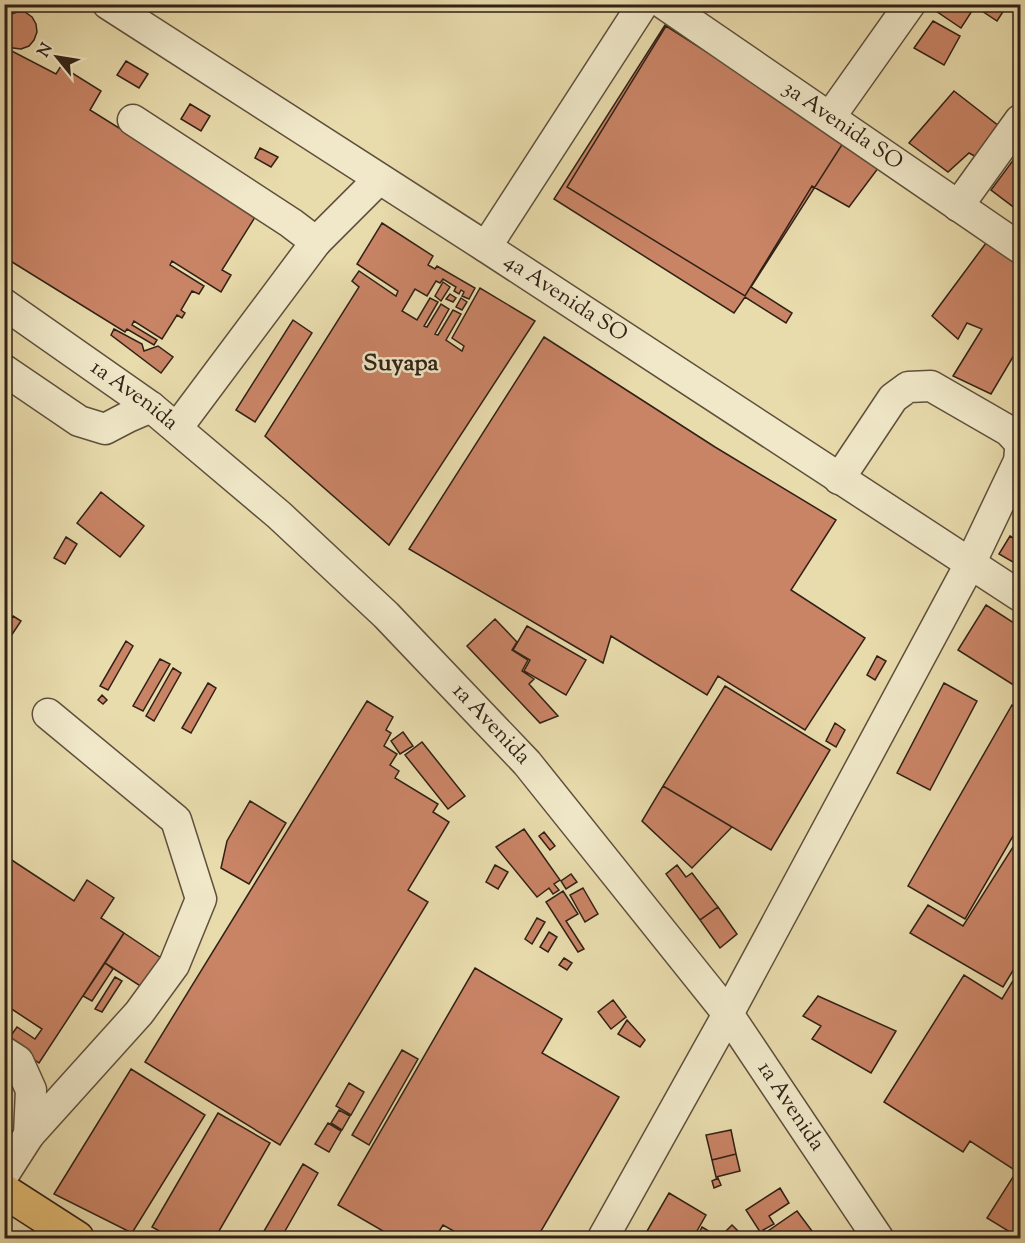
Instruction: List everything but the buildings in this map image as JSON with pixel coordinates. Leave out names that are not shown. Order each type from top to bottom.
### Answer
[{"type":"highway","points":[[4,1191],[77,1239]]},
{"type":"street","name":"4a Avenida SO","points":[[108,4],[1020,596]]},
{"type":"street","points":[[486,248],[643,4]]},
{"type":"street","points":[[830,117],[910,4]]},
{"type":"street","name":"3a Avenida SO","points":[[676,8],[1020,248]]},
{"type":"street","points":[[133,120],[316,242]]},
{"type":"street","points":[[958,206],[1020,120]]},
{"type":"street","points":[[177,428],[316,242],[379,179]]},
{"type":"street","name":"1a Avenida","points":[[4,304],[151,407],[279,515],[386,615],[526,763],[728,1014],[878,1239]]},
{"type":"street","points":[[4,370],[79,421],[105,429],[151,407]]},
{"type":"street","points":[[839,479],[893,398],[908,387],[931,386],[1009,431],[1020,443]]},
{"type":"street","points":[[603,1239],[728,1014],[970,564],[1019,461],[1020,450]]},
{"type":"street","points":[[4,1174],[29,1136],[139,1013],[174,965],[201,899],[176,820],[48,714]]},
{"type":"street","points":[[4,1052],[18,1062],[31,1090],[29,1136]]},
{"type":"district","name":"Suyapa","points":[[401,364]]}]
